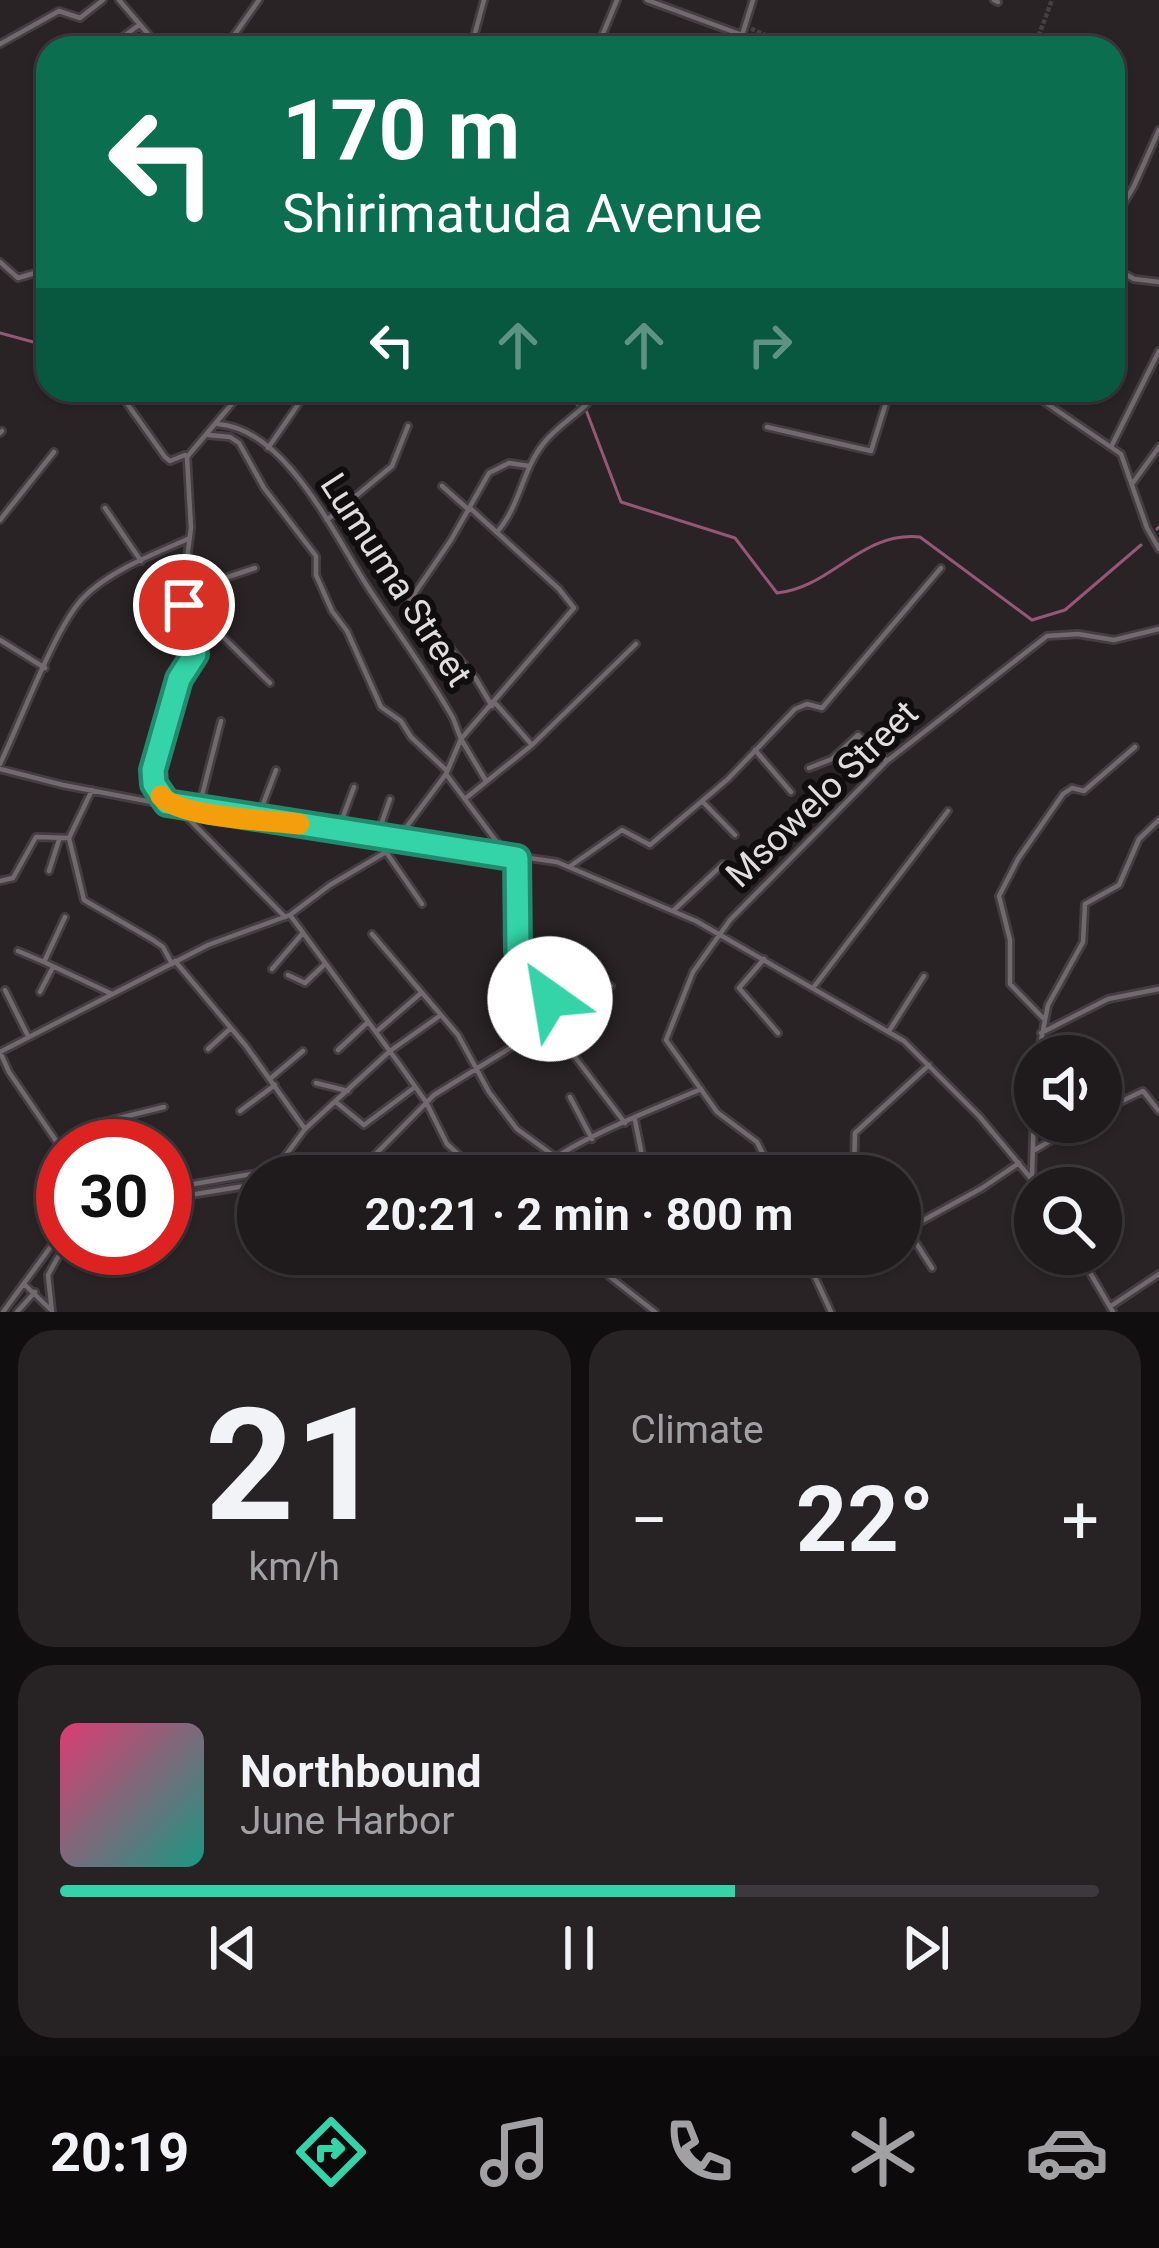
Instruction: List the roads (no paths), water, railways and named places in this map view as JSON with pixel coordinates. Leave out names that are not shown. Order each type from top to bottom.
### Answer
[{"type":"street","points":[[0,44],[58,11],[80,17],[103,0]]},
{"type":"street","points":[[131,0],[122,3],[147,36]]},
{"type":"street","points":[[234,36],[259,0]]},
{"type":"street","points":[[474,36],[484,0]]},
{"type":"street","points":[[602,36],[617,0]]},
{"type":"street","points":[[647,0],[742,35],[753,0]]},
{"type":"street","points":[[125,36],[139,26]]},
{"type":"street","points":[[1125,201],[1159,130]]},
{"type":"street","points":[[0,262],[18,278],[36,273]]},
{"type":"street","points":[[1125,274],[1159,282]]},
{"type":"street","points":[[1112,445],[1159,351]]},
{"type":"street","points":[[126,402],[167,460],[189,452],[209,435],[234,402]]},
{"type":"street","points":[[268,448],[300,402]]},
{"type":"street","points":[[498,531],[547,439],[591,402]]},
{"type":"street","points":[[767,427],[872,451],[886,402]]},
{"type":"street","points":[[1046,402],[1112,445],[1125,460],[1159,549]]},
{"type":"street","name":"Lumuma Street","points":[[218,424],[236,428],[268,448],[309,491],[441,696],[461,739],[446,772],[396,841]]},
{"type":"street","points":[[327,520],[392,466],[408,425]]},
{"type":"street","points":[[209,435],[230,437],[238,443],[264,488],[316,556],[319,581],[381,706],[401,721],[446,772],[508,856]]},
{"type":"street","points":[[1132,484],[1159,447]]},
{"type":"street","points":[[0,520],[54,452]]},
{"type":"street","points":[[167,803],[154,784],[153,770],[179,679],[195,654],[182,596],[189,538],[189,452]]},
{"type":"street","points":[[410,600],[494,469],[508,464],[529,466]]},
{"type":"street","points":[[442,487],[498,531],[574,608],[461,739],[486,782]]},
{"type":"street","points":[[105,508],[141,561]]},
{"type":"street","points":[[189,538],[141,561],[81,600],[0,766],[198,811],[569,867],[674,910],[890,1031],[929,1065],[1022,1167]]},
{"type":"street","points":[[183,583],[219,580],[254,568]]},
{"type":"street","points":[[569,867],[622,830],[650,845],[800,706],[820,709],[941,568]]},
{"type":"street","points":[[387,572],[493,705],[532,745]]},
{"type":"street","points":[[188,616],[216,630],[270,683]]},
{"type":"street","name":"Msowelo Street","points":[[701,1089],[668,1045],[667,1035],[693,972],[719,933],[886,761],[1047,637],[1078,634],[1114,640],[1159,629]]},
{"type":"street","points":[[0,640],[45,668]]},
{"type":"street","points":[[466,798],[532,745],[636,644]]},
{"type":"street","points":[[198,811],[221,721]]},
{"type":"street","points":[[809,768],[832,759],[858,735],[886,761]]},
{"type":"street","points":[[1044,1019],[1010,984],[1010,940],[999,896],[1063,794],[1072,788],[1088,790],[1135,747]]},
{"type":"street","points":[[755,750],[790,792]]},
{"type":"street","points":[[257,820],[276,770]]},
{"type":"street","points":[[338,830],[354,787]]},
{"type":"street","points":[[92,790],[69,838],[84,900],[163,947],[232,1028],[305,1129]]},
{"type":"street","points":[[377,836],[390,799]]},
{"type":"street","points":[[702,801],[735,836]]},
{"type":"street","points":[[176,806],[302,934],[426,1102],[447,1144],[459,1155]]},
{"type":"street","points":[[813,988],[949,811]]},
{"type":"street","points":[[1041,1034],[1053,991],[1083,942],[1085,904],[1119,885],[1139,839],[1159,820]]},
{"type":"street","points":[[0,881],[13,878],[36,837],[69,838]]},
{"type":"street","points":[[49,871],[59,841]]},
{"type":"street","points":[[41,1119],[0,1052],[238,931],[287,916],[405,842]]},
{"type":"street","points":[[386,852],[422,904]]},
{"type":"street","points":[[517,858],[518,951],[560,1018]]},
{"type":"street","points":[[674,910],[723,864]]},
{"type":"street","points":[[44,962],[64,917]]},
{"type":"street","points":[[272,969],[302,934]]},
{"type":"street","points":[[371,934],[458,1035],[475,1070],[517,1129],[553,1155]]},
{"type":"street","points":[[18,951],[112,994]]},
{"type":"street","points":[[764,959],[739,988],[778,1033]]},
{"type":"street","points":[[288,975],[305,983],[325,964]]},
{"type":"street","points":[[40,992],[53,967]]},
{"type":"street","points":[[890,1031],[924,976]]},
{"type":"street","points":[[374,1155],[426,1102],[610,986]]},
{"type":"street","points":[[1041,1034],[1108,999],[1159,989]]},
{"type":"street","points":[[5,990],[28,1036]]},
{"type":"street","points":[[376,1032],[420,994]]},
{"type":"street","points":[[286,1155],[305,1129],[390,1052],[441,1015]]},
{"type":"street","points":[[338,1050],[368,1022]]},
{"type":"street","points":[[550,1024],[626,1123]]},
{"type":"street","points":[[208,1048],[232,1028]]},
{"type":"street","points":[[240,1111],[303,1051]]},
{"type":"street","points":[[854,1155],[855,1133],[929,1065]]},
{"type":"street","points":[[316,1083],[348,1091]]},
{"type":"street","points":[[337,1103],[364,1125],[415,1088]]},
{"type":"street","points":[[563,1155],[701,1089],[723,1118],[758,1142],[764,1155]]},
{"type":"street","points":[[1122,1101],[1143,1091],[1159,1111]]},
{"type":"street","points":[[570,1097],[592,1139]]},
{"type":"street","points":[[115,1119],[164,1107]]},
{"type":"street","points":[[635,1120],[642,1155]]},
{"type":"street","points":[[1032,1167],[1033,1143]]},
{"type":"street","points":[[1033,1151],[1047,1143]]},
{"type":"street","points":[[921,1222],[1019,1163]]},
{"type":"street","points":[[192,1185],[237,1177]]},
{"type":"street","points":[[192,1195],[237,1187]]},
{"type":"street","points":[[921,1253],[932,1268]]},
{"type":"street","points":[[3,1312],[36,1268]]},
{"type":"street","points":[[1092,1275],[1112,1309],[1159,1274]]},
{"type":"street","points":[[49,1275],[52,1311]]},
{"type":"street","points":[[609,1275],[655,1312]]},
{"type":"street","points":[[814,1275],[831,1312]]},
{"type":"street","points":[[24,1285],[52,1311]]},
{"type":"street","points":[[17,1312],[35,1292]]},
{"type":"waterway","points":[[0,333],[36,343]]},
{"type":"waterway","points":[[573,402],[586,410],[621,502],[735,538],[777,593],[814,581],[880,543],[920,537],[1032,620],[1065,610],[1141,545]]},
{"type":"tunnel","points":[[1038,36],[1052,0]]},
{"type":"tunnel","points":[[745,26],[768,36]]}]
